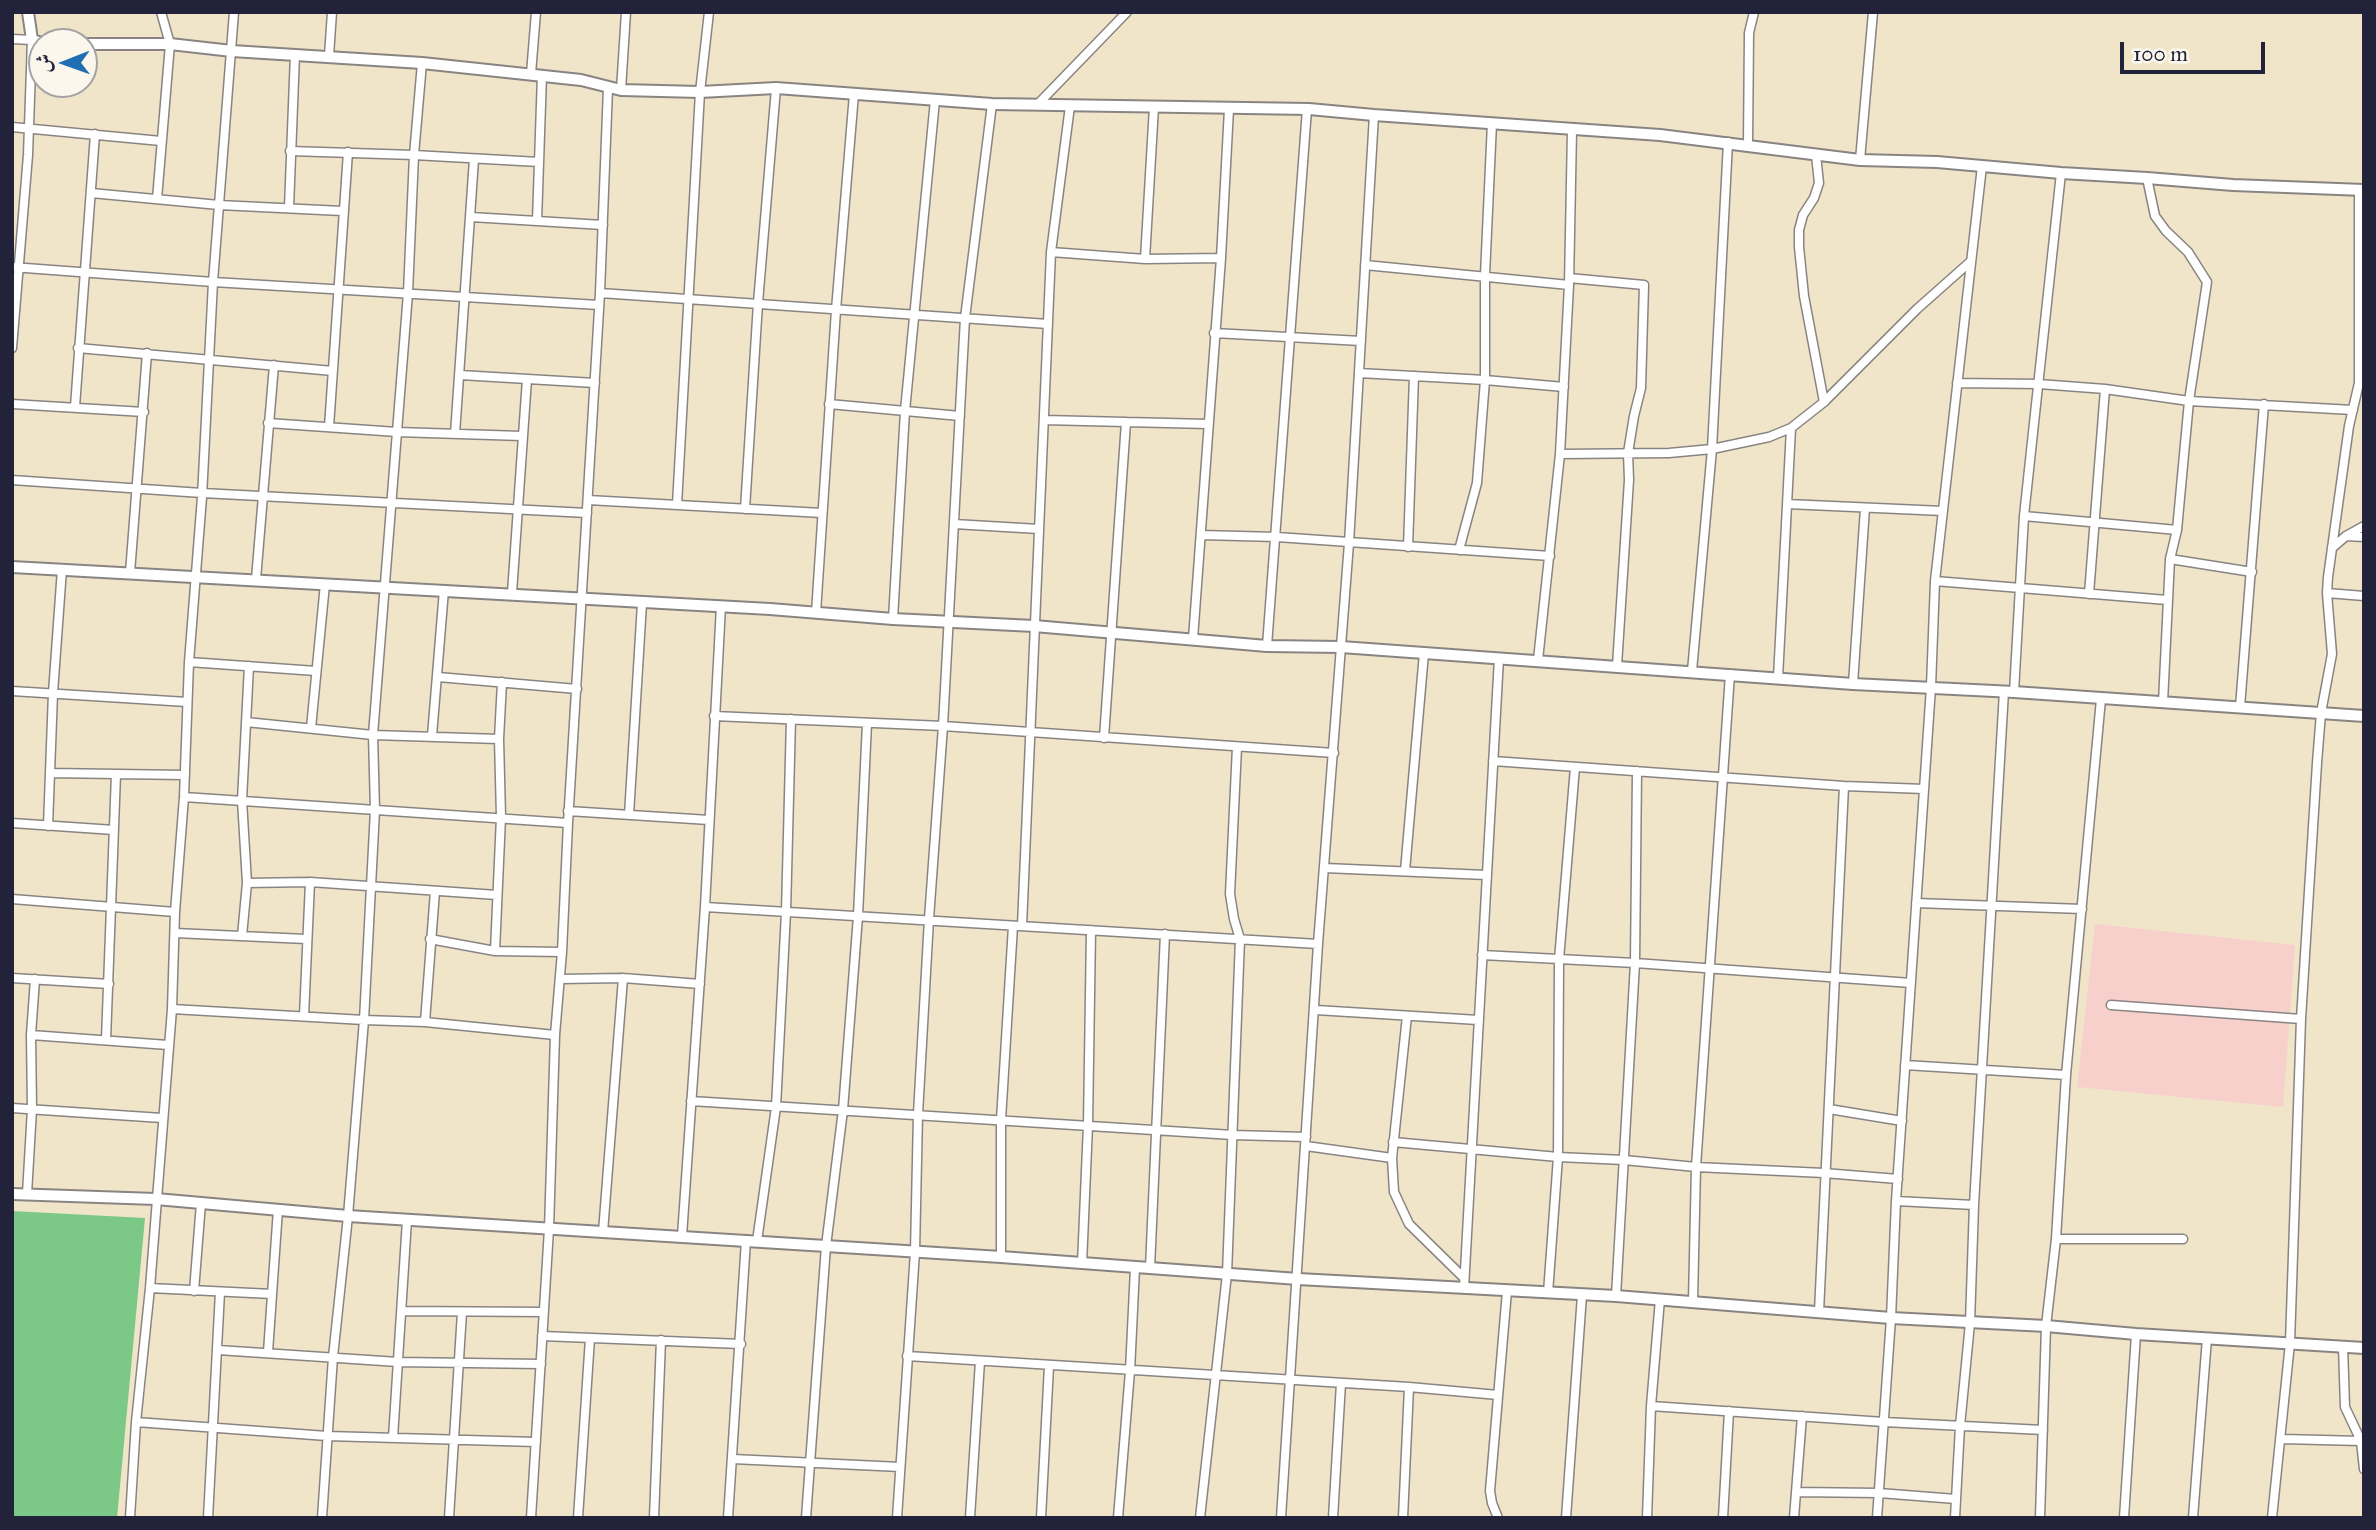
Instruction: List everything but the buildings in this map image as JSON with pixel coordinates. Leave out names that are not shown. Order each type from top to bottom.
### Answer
[{"type":"street","points":[[157,199],[170,44],[161,12]]},
{"type":"street","points":[[130,1518],[172,1009],[189,662],[211,359],[213,282],[234,12]]},
{"type":"street","points":[[329,55],[332,12]]},
{"type":"street","points":[[536,12],[539,162],[537,221]]},
{"type":"street","points":[[621,90],[626,12]]},
{"type":"street","points":[[677,505],[700,92],[709,12]]},
{"type":"street","points":[[1037,105],[1127,12]]},
{"type":"street","points":[[1748,145],[1749,33],[1754,12]]},
{"type":"street","points":[[1860,160],[1873,12]]},
{"type":"street","points":[[98,44],[170,44],[232,51],[329,55],[422,63],[581,80],[621,90],[700,92],[776,88],[992,104],[1307,109],[1660,135],[1860,160],[1937,162],[2233,185],[2361,190],[2359,383],[2327,593],[2332,654],[2320,713],[2301,1019],[2290,1343],[2272,1518]]},
{"type":"street","points":[[289,208],[295,54]]},
{"type":"street","points":[[322,1518],[333,1357],[364,1020],[375,810],[373,735],[408,293],[414,155],[422,63]]},
{"type":"street","points":[[531,1518],[549,1229],[555,1035],[561,979],[568,811],[600,293],[608,88]]},
{"type":"street","points":[[745,509],[758,303],[776,88]]},
{"type":"street","points":[[816,613],[829,404],[854,94]]},
{"type":"street","points":[[12,348],[16,268],[32,98]]},
{"type":"street","points":[[893,619],[905,411],[935,100]]},
{"type":"street","points":[[897,1518],[915,1252],[918,1114],[965,318],[992,104]]},
{"type":"street","points":[[1001,1257],[1001,1120],[1031,732],[1051,253],[1070,106]]},
{"type":"street","points":[[1145,259],[1154,107]]},
{"type":"street","points":[[1193,639],[1221,258],[1229,109]]},
{"type":"street","points":[[1267,646],[1307,109]]},
{"type":"street","points":[[1281,1518],[1316,1010],[1318,944],[1349,543],[1374,116]]},
{"type":"street","points":[[1459,550],[1477,484],[1485,380],[1485,275],[1492,123]]},
{"type":"street","points":[[12,127],[160,141]]},
{"type":"street","points":[[1538,660],[1560,454],[1569,281],[1572,130]]},
{"type":"street","points":[[75,407],[95,134]]},
{"type":"street","points":[[1692,671],[1712,449],[1728,142]]},
{"type":"street","points":[[290,151],[539,162]]},
{"type":"street","points":[[329,427],[348,152]]},
{"type":"street","points":[[1816,155],[1819,183],[1814,198],[1803,215],[1799,230],[1804,296],[1824,402]]},
{"type":"street","points":[[455,434],[474,159]]},
{"type":"street","points":[[1877,1518],[1931,687],[1935,581],[1982,166]]},
{"type":"street","points":[[1955,1518],[1970,1323],[1991,905],[2024,516],[2061,173]]},
{"type":"street","points":[[2147,178],[2155,216],[2188,252],[2207,282],[2189,401],[2177,530],[2170,559],[2163,702]]},
{"type":"street","points":[[91,193],[219,205],[342,211]]},
{"type":"street","points":[[471,217],[603,225]]},
{"type":"street","points":[[1051,253],[1145,259],[1221,258]]},
{"type":"street","points":[[1560,454],[1712,449],[1769,437],[1791,428],[1824,402],[1917,309],[1970,262]]},
{"type":"street","points":[[1365,265],[1644,285],[1641,388],[1628,453],[1629,480],[1617,666]]},
{"type":"street","points":[[16,268],[599,305]]},
{"type":"street","points":[[600,293],[1048,324]]},
{"type":"street","points":[[1214,333],[1361,341]]},
{"type":"street","points":[[78,348],[148,352],[333,371]]},
{"type":"street","points":[[130,573],[148,352]]},
{"type":"street","points":[[256,579],[274,365]]},
{"type":"street","points":[[1359,373],[1564,387]]},
{"type":"street","points":[[460,375],[595,383]]},
{"type":"street","points":[[1408,547],[1414,376]]},
{"type":"street","points":[[512,593],[527,379]]},
{"type":"street","points":[[1957,383],[2039,384],[2105,389],[2189,401],[2353,410]]},
{"type":"street","points":[[2088,594],[2105,389]]},
{"type":"street","points":[[12,404],[144,412]]},
{"type":"street","points":[[829,404],[960,416]]},
{"type":"street","points":[[2240,707],[2264,404]]},
{"type":"street","points":[[1044,420],[1208,424]]},
{"type":"street","points":[[1104,738],[1126,422]]},
{"type":"street","points":[[268,423],[397,432],[522,436]]},
{"type":"street","points":[[1778,678],[1791,428]]},
{"type":"street","points":[[12,480],[587,513]]},
{"type":"street","points":[[588,500],[822,513]]},
{"type":"street","points":[[1787,504],[1943,511]]},
{"type":"street","points":[[1853,684],[1865,508]]},
{"type":"street","points":[[2024,516],[2177,530]]},
{"type":"street","points":[[954,524],[1039,529]]},
{"type":"street","points":[[2332,549],[2346,536],[2364,526]]},
{"type":"street","points":[[1201,535],[1277,537],[1550,556]]},
{"type":"street","points":[[2346,536],[2364,537]]},
{"type":"street","points":[[2170,559],[2252,572]]},
{"type":"street","points":[[12,567],[721,606],[1034,626],[1267,646],[1341,647],[1853,684],[2364,716]]},
{"type":"street","points":[[48,826],[53,693],[62,569]]},
{"type":"street","points":[[1935,581],[2167,600]]},
{"type":"street","points":[[311,728],[324,584]]},
{"type":"street","points":[[432,736],[444,590]]},
{"type":"street","points":[[2327,593],[2364,596]]},
{"type":"street","points":[[629,815],[642,603]]},
{"type":"street","points":[[682,1236],[705,907],[721,606]]},
{"type":"street","points":[[1405,871],[1424,653]]},
{"type":"street","points":[[1463,1282],[1499,658]]},
{"type":"street","points":[[189,662],[316,671]]},
{"type":"street","points":[[242,936],[247,883],[242,800],[249,666]]},
{"type":"street","points":[[1693,1301],[1696,1167],[1730,674]]},
{"type":"street","points":[[438,677],[577,689]]},
{"type":"street","points":[[495,951],[501,817],[499,738],[502,682]]},
{"type":"street","points":[[12,691],[187,702]]},
{"type":"street","points":[[2040,1518],[2046,1326],[2056,1239],[2066,1075],[2101,699]]},
{"type":"street","points":[[714,716],[943,726],[1334,753]]},
{"type":"street","points":[[728,1518],[752,1241],[776,1107],[786,912],[791,719]]},
{"type":"street","points":[[246,722],[373,735],[499,738]]},
{"type":"street","points":[[806,1518],[826,1246],[843,1110],[858,916],[867,723]]},
{"type":"street","points":[[1200,1518],[1227,1274],[1240,939],[1230,894],[1237,747]]},
{"type":"street","points":[[1493,761],[1844,786],[1924,789]]},
{"type":"street","points":[[1548,1293],[1558,1157],[1559,960],[1575,766]]},
{"type":"street","points":[[1616,1296],[1635,963],[1637,771]]},
{"type":"street","points":[[50,773],[185,775]]},
{"type":"street","points":[[106,1041],[116,774]]},
{"type":"street","points":[[1819,1312],[1844,786]]},
{"type":"street","points":[[184,797],[568,823]]},
{"type":"street","points":[[568,811],[709,820]]},
{"type":"street","points":[[12,823],[114,830]]},
{"type":"street","points":[[1325,867],[1486,875]]},
{"type":"street","points":[[247,883],[310,882],[497,894]]},
{"type":"street","points":[[304,1016],[310,882]]},
{"type":"street","points":[[425,1022],[435,891]]},
{"type":"street","points":[[12,899],[176,912]]},
{"type":"street","points":[[1916,903],[2082,909]]},
{"type":"street","points":[[705,907],[1318,944]]},
{"type":"street","points":[[1082,1264],[1088,1125],[1091,930]]},
{"type":"street","points":[[174,933],[306,939]]},
{"type":"street","points":[[1150,1268],[1165,934]]},
{"type":"street","points":[[430,939],[495,951],[562,952]]},
{"type":"street","points":[[1482,955],[1911,983]]},
{"type":"street","points":[[12,978],[109,984]]},
{"type":"street","points":[[561,979],[623,978],[700,984]]},
{"type":"street","points":[[603,1232],[623,978]]},
{"type":"street","points":[[27,1194],[35,979]]},
{"type":"street","points":[[2110,1005],[2301,1019]]},
{"type":"street","points":[[172,1009],[425,1022],[555,1035]]},
{"type":"street","points":[[1316,1010],[1478,1020]]},
{"type":"street","points":[[1407,1016],[1393,1142],[1394,1192],[1409,1224],[1463,1282]]},
{"type":"street","points":[[31,1035],[168,1045]]},
{"type":"street","points":[[1905,1065],[2066,1075]]},
{"type":"street","points":[[691,1101],[1233,1135],[1306,1142],[1392,1158]]},
{"type":"street","points":[[12,1108],[162,1118]]},
{"type":"street","points":[[1829,1109],[1902,1121]]},
{"type":"street","points":[[1393,1142],[1558,1157],[1696,1167],[1824,1172],[1898,1179]]},
{"type":"street","points":[[12,1194],[156,1199],[348,1216],[1001,1257],[1298,1279],[1463,1282],[1507,1291],[1693,1301],[1891,1318],[2364,1348]]},
{"type":"street","points":[[1896,1201],[1974,1205]]},
{"type":"street","points":[[194,1291],[201,1203]]},
{"type":"street","points":[[268,1352],[278,1209]]},
{"type":"street","points":[[393,1438],[407,1220]]},
{"type":"street","points":[[2056,1239],[2183,1239]]},
{"type":"street","points":[[1118,1518],[1135,1268]]},
{"type":"street","points":[[150,1288],[272,1294]]},
{"type":"street","points":[[1498,1518],[1490,1491],[1507,1291]]},
{"type":"street","points":[[208,1518],[220,1293]]},
{"type":"street","points":[[1566,1518],[1582,1295]]},
{"type":"street","points":[[1647,1518],[1651,1406],[1660,1299]]},
{"type":"street","points":[[403,1311],[544,1312]]},
{"type":"street","points":[[449,1518],[462,1312]]},
{"type":"street","points":[[2124,1518],[2136,1334]]},
{"type":"street","points":[[542,1336],[741,1344]]},
{"type":"street","points":[[579,1518],[590,1338]]},
{"type":"street","points":[[2193,1518],[2207,1338]]},
{"type":"street","points":[[654,1518],[661,1340]]},
{"type":"street","points":[[2343,1346],[2345,1407],[2359,1425],[2364,1469]]},
{"type":"street","points":[[218,1350],[398,1362],[541,1364]]},
{"type":"street","points":[[907,1356],[1409,1387],[1498,1395]]},
{"type":"street","points":[[970,1518],[980,1361]]},
{"type":"street","points":[[1041,1518],[1049,1366]]},
{"type":"street","points":[[1333,1518],[1341,1383]]},
{"type":"street","points":[[1403,1518],[1409,1387]]},
{"type":"street","points":[[1651,1406],[2043,1430]]},
{"type":"street","points":[[1723,1518],[1729,1411]]},
{"type":"street","points":[[1794,1518],[1802,1416]]},
{"type":"street","points":[[136,1422],[327,1436],[536,1442]]},
{"type":"street","points":[[2282,1439],[2361,1441]]},
{"type":"street","points":[[733,1459],[900,1468]]},
{"type":"street","points":[[1796,1492],[1879,1493],[1956,1499]]},
{"type":"shaded area","points":[[2095,924],[2295,945],[2283,1107],[2077,1087]]},
{"type":"green space","points":[[12,1211],[145,1218],[117,1518],[12,1518]]}]
